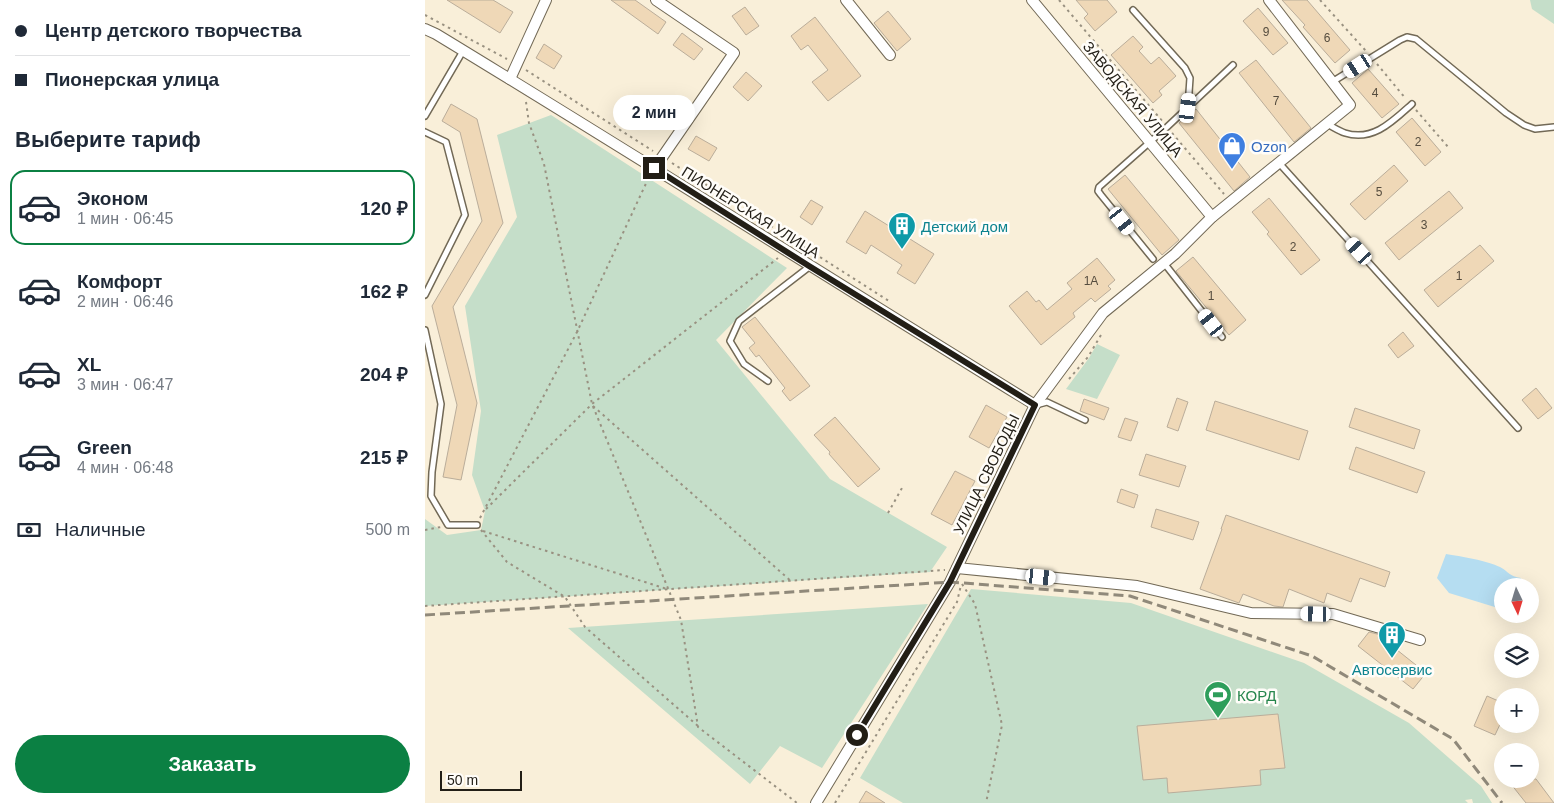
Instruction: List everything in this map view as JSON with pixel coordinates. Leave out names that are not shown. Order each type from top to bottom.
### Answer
[{"type":"street","points":[[510,79],[546,0]]},
{"type":"street","points":[[654,168],[734,53],[656,0]]},
{"type":"street","points":[[846,0],[890,56]]},
{"type":"street","name":"ЗАВОДСКАЯ УЛИЦА","points":[[1032,0],[1212,217]]},
{"type":"street","points":[[1269,0],[1332,82]]},
{"type":"street","name":"ПИОНЕРСКАЯ УЛИЦА","points":[[425,29],[524,87],[786,252],[1035,405]]},
{"type":"street","name":"УЛИЦА СВОБОДЫ","points":[[816,803],[950,582],[1035,405],[1103,313],[1175,254],[1212,217],[1350,106],[1332,82]]},
{"type":"street","points":[[957,568],[1137,586],[1251,613],[1333,614],[1420,640]]},
{"type":"lane","points":[[1133,10],[1185,68],[1190,78],[1188,108]]},
{"type":"lane","points":[[1332,82],[1407,37],[1416,39],[1506,113],[1525,125],[1535,129],[1554,127]]},
{"type":"lane","points":[[425,116],[463,50]]},
{"type":"lane","points":[[1153,259],[1098,191],[1099,187],[1188,108],[1233,65]]},
{"type":"lane","points":[[1327,124],[1346,133],[1371,133],[1383,129],[1411,104]]},
{"type":"lane","points":[[425,132],[445,142],[465,215],[425,295]]},
{"type":"lane","points":[[1279,163],[1519,428]]},
{"type":"lane","points":[[1164,263],[1222,337]]},
{"type":"lane","points":[[768,381],[744,364],[730,341],[739,321],[809,266]]},
{"type":"lane","points":[[425,330],[441,404],[432,472],[431,496],[448,525],[477,525]]},
{"type":"lane","points":[[1035,405],[1047,402],[1085,420]]},
{"type":"path","points":[[1059,0],[1231,202]]},
{"type":"path","points":[[1319,0],[1449,148]]},
{"type":"path","points":[[425,15],[517,64],[889,301]]},
{"type":"path","points":[[524,87],[529,123],[544,164],[591,404],[681,620],[698,727]]},
{"type":"path","points":[[654,168],[577,332],[485,511],[591,404],[786,252]]},
{"type":"path","points":[[1065,383],[1088,357],[1101,335]]},
{"type":"path","points":[[591,404],[792,582]]},
{"type":"path","points":[[888,513],[903,488]]},
{"type":"path","points":[[425,530],[448,525]]},
{"type":"path","points":[[669,589],[481,530],[507,562],[565,597],[585,627],[698,727],[797,803]]},
{"type":"path","points":[[425,606],[792,582],[930,572],[957,568]]},
{"type":"path","points":[[835,803],[957,602],[961,583],[975,604],[1002,725],[986,803]]},
{"type":"green space","points":[[1530,0],[1554,0],[1554,24],[1532,9]]},
{"type":"green space","points":[[551,115],[787,268],[716,340],[830,479],[947,547],[930,572],[425,606],[425,519],[447,535],[481,530],[485,511],[472,475],[481,411],[465,306],[517,217],[497,135]]},
{"type":"green space","points":[[1097,344],[1120,355],[1097,399],[1066,389]]},
{"type":"green space","points":[[971,589],[1131,603],[1304,663],[1409,723],[1481,786],[1492,803],[1473,803],[1472,799],[1465,800],[1468,803],[903,803],[860,778]]},
{"type":"green space","points":[[928,604],[822,768],[780,746],[750,784],[568,628]]},
{"type":"water","points":[[1446,554],[1495,565],[1511,575],[1521,578],[1494,578],[1494,607],[1449,593],[1437,578]]},
{"type":"building","points":[[447,0],[493,0],[513,12],[500,33]]},
{"type":"building","points":[[611,0],[635,0],[666,22],[658,34]]},
{"type":"building","points":[[1076,0],[1107,0],[1117,12],[1095,31],[1084,18],[1088,14]]},
{"type":"building","points":[[1282,0],[1307,0],[1350,50],[1335,63],[1303,27],[1305,25]]},
{"type":"building","points":[[745,7],[759,26],[746,35],[732,16]]},
{"type":"building","points":[[1258,8],[1288,43],[1273,55],[1243,21]]},
{"type":"building","points":[[888,11],[911,39],[897,51],[874,23]]},
{"type":"building","points":[[815,17],[861,76],[828,101],[812,82],[828,70],[808,45],[801,50],[791,36]]},
{"type":"building","points":[[682,33],[703,49],[694,60],[673,45]]},
{"type":"building","points":[[1133,36],[1143,47],[1139,51],[1151,64],[1159,57],[1176,76],[1159,91],[1162,95],[1153,103],[1111,55]]},
{"type":"building","points":[[544,44],[562,56],[554,69],[536,58]]},
{"type":"building","points":[[1256,60],[1311,128],[1294,142],[1239,73]]},
{"type":"building","points":[[1368,69],[1399,104],[1382,118],[1352,83]]},
{"type":"building","points":[[746,72],[762,86],[748,101],[733,87]]},
{"type":"building","points":[[451,104],[477,119],[503,223],[453,307],[477,403],[461,480],[443,477],[457,405],[432,306],[482,221],[460,132],[442,121]]},
{"type":"building","points":[[1196,109],[1250,177],[1234,191],[1179,123]]},
{"type":"building","points":[[1412,118],[1441,152],[1425,166],[1396,132]]},
{"type":"building","points":[[696,136],[717,148],[709,161],[688,149]]},
{"type":"building","points":[[1394,165],[1408,181],[1365,220],[1350,204]]},
{"type":"building","points":[[1125,175],[1179,240],[1162,255],[1108,189]]},
{"type":"building","points":[[1449,191],[1463,208],[1399,260],[1385,243]]},
{"type":"building","points":[[1269,198],[1320,260],[1301,275],[1267,234],[1269,232],[1252,212]]},
{"type":"building","points":[[811,200],[823,207],[812,225],[800,217]]},
{"type":"building","name":"Детский дом","points":[[865,211],[934,254],[915,284],[897,273],[902,265],[871,245],[866,254],[846,242]]},
{"type":"building","points":[[1480,245],[1494,261],[1438,307],[1424,290]]},
{"type":"building","points":[[1193,257],[1246,320],[1229,335],[1176,271]]},
{"type":"building","points":[[1097,258],[1115,280],[1108,286],[1111,289],[1095,302],[1091,298],[1073,313],[1075,317],[1041,345],[1009,306],[1027,291],[1036,302],[1039,300],[1047,310],[1072,289],[1067,283]]},
{"type":"building","points":[[755,317],[810,386],[790,401],[782,391],[785,388],[759,355],[756,357],[749,348],[755,343],[742,327]]},
{"type":"building","points":[[1403,332],[1414,346],[1398,358],[1388,345]]},
{"type":"building","points":[[1536,388],[1552,408],[1538,419],[1522,400]]},
{"type":"building","points":[[1177,398],[1188,402],[1178,431],[1167,427]]},
{"type":"building","points":[[1084,399],[1109,408],[1104,420],[1080,411]]},
{"type":"building","points":[[1215,401],[1308,431],[1299,460],[1206,430]]},
{"type":"building","points":[[986,405],[1007,417],[989,448],[969,437]]},
{"type":"building","points":[[1355,408],[1420,430],[1414,449],[1349,427]]},
{"type":"building","points":[[835,417],[880,469],[858,487],[814,435]]},
{"type":"building","points":[[1125,418],[1138,422],[1131,441],[1118,437]]},
{"type":"building","points":[[1356,447],[1425,472],[1417,493],[1349,469]]},
{"type":"building","points":[[1146,454],[1186,466],[1179,487],[1139,475]]},
{"type":"building","points":[[955,471],[975,481],[952,525],[931,514]]},
{"type":"building","points":[[1121,489],[1138,495],[1134,508],[1117,502]]},
{"type":"building","points":[[1156,509],[1199,522],[1193,540],[1151,527]]},
{"type":"building","points":[[1226,515],[1390,572],[1385,587],[1360,578],[1351,602],[1327,593],[1324,603],[1289,589],[1283,607],[1274,606],[1243,594],[1239,603],[1200,589]]},
{"type":"building","name":"Автосервис","points":[[1369,632],[1377,634],[1426,673],[1413,689],[1358,646]]},
{"type":"building","points":[[1487,696],[1494,699],[1495,735],[1474,726]]},
{"type":"building","points":[[1278,714],[1285,768],[1260,770],[1261,785],[1168,793],[1167,778],[1143,780],[1137,726]]},
{"type":"building","points":[[1539,783],[1554,803],[1526,803],[1514,788],[1539,788]]},
{"type":"building","points":[[866,791],[885,803],[859,803]]},
{"type":"railway","points":[[425,615],[950,582],[1130,596],[1312,656],[1453,739],[1502,803]]},
{"type":"place","name":"Ozon","points":[[1232,170]]},
{"type":"place","name":"Детский дом","points":[[902,250]]},
{"type":"place","name":"Автосервис","points":[[1392,659]]},
{"type":"place","name":"КОРД","points":[[1218,719]]},
{"type":"route","points":[[654,168],[1035,405],[950,582],[857,735]]}]
